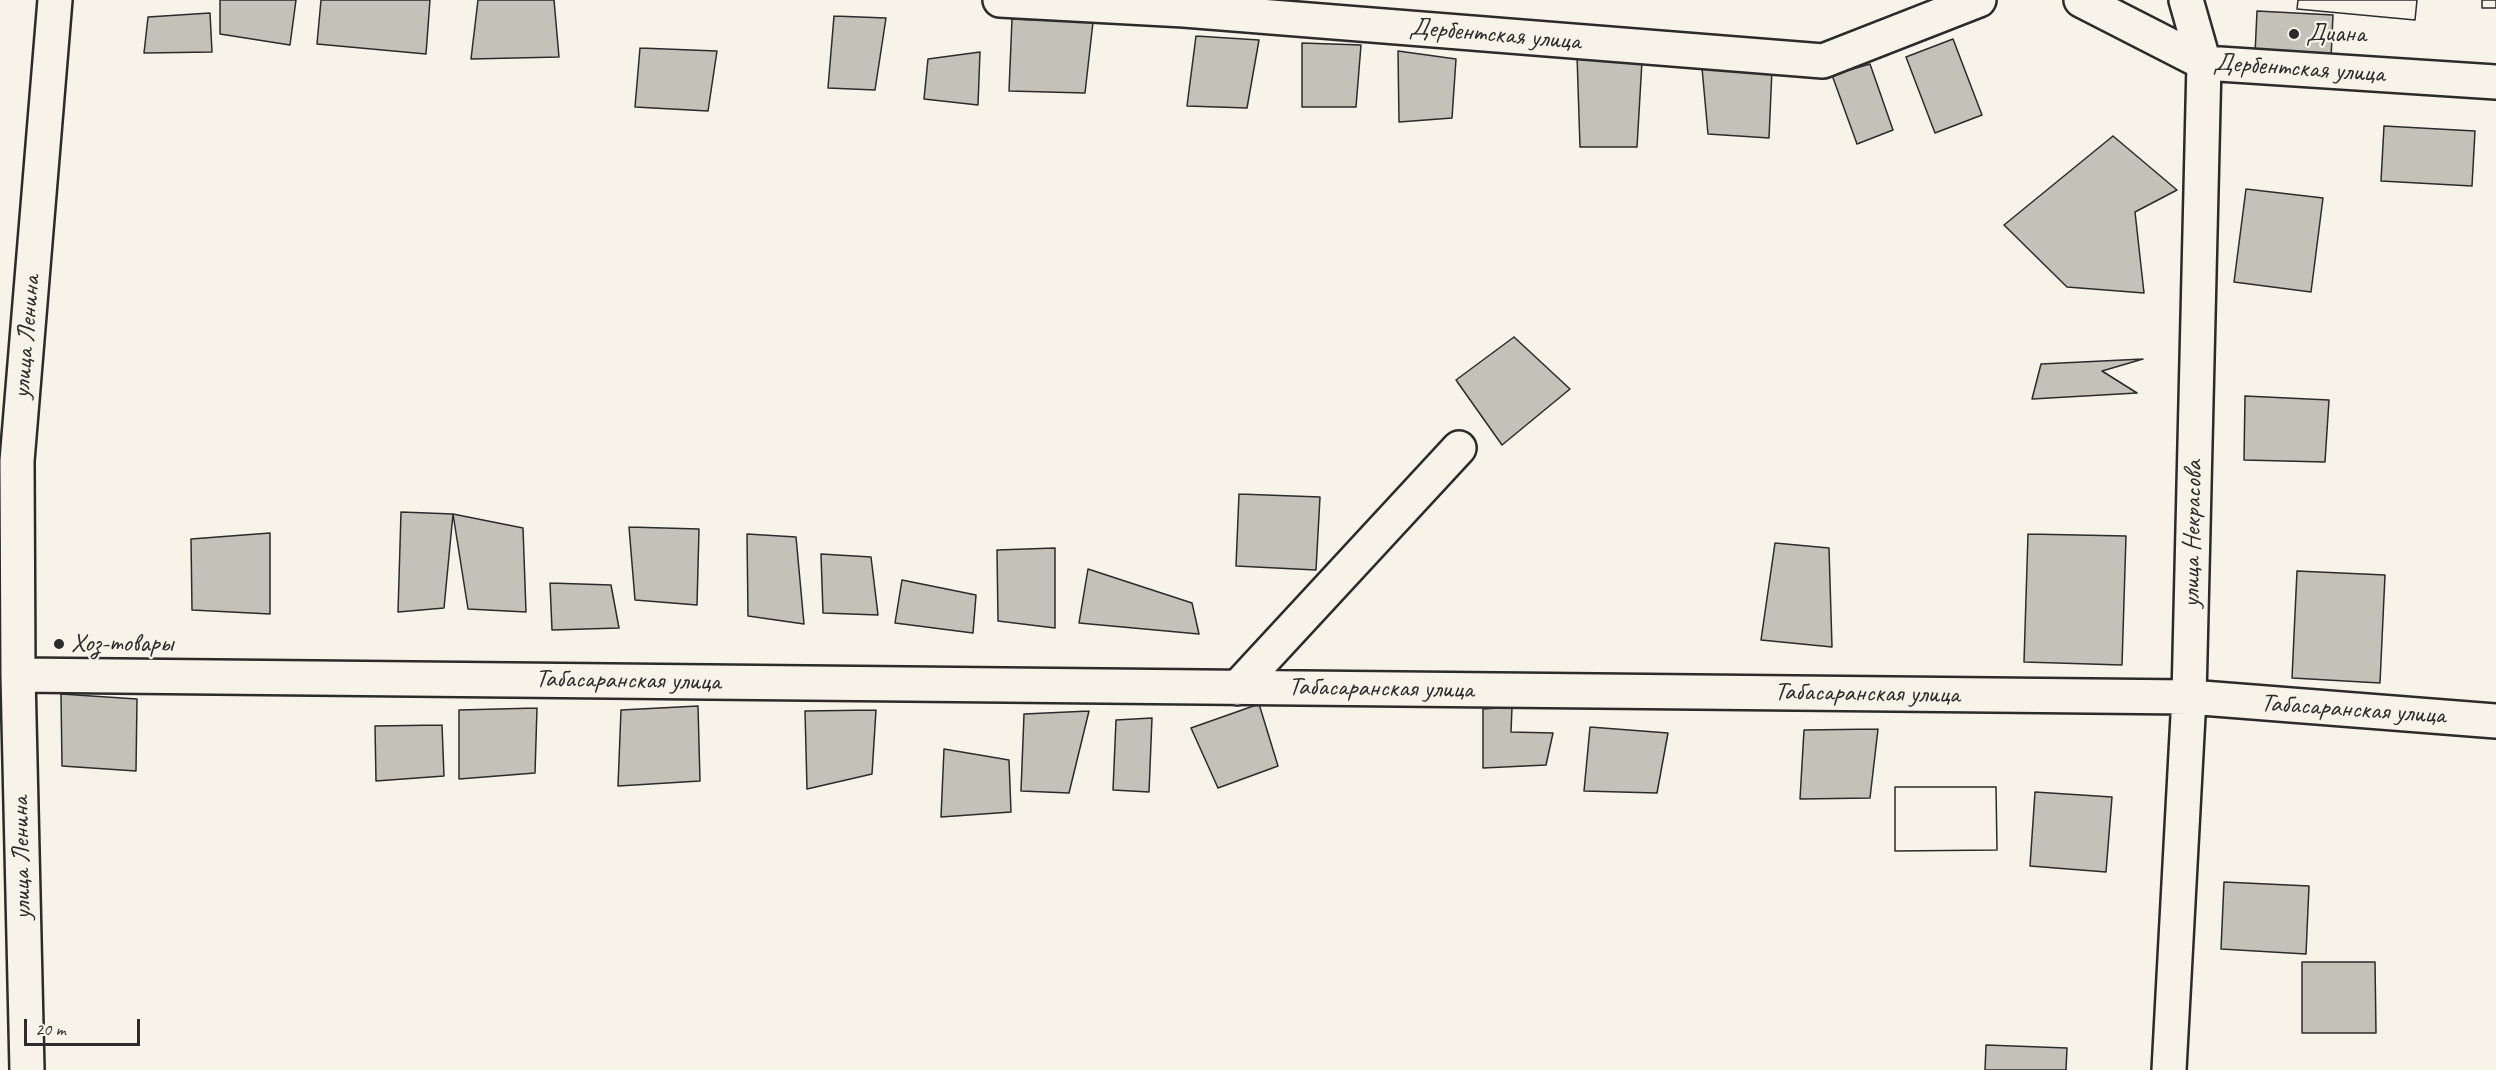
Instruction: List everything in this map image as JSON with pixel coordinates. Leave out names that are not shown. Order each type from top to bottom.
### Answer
[{"type":"street","name":"улица Ленина","points":[[27,1070],[18,675],[9,462],[55,0]]},
{"type":"street","name":"Дербентская улица","points":[[1000,0],[1184,10],[1823,61],[1979,0]]},
{"type":"street","name":"Дербентская улица","points":[[2081,0],[2204,63],[2496,82]]},
{"type":"street","name":"улица Некрасова","points":[[2169,1070],[2189,697],[2204,63],[2186,0]]},
{"type":"street","name":"Табасаранская улица","points":[[1237,687],[1459,448]]},
{"type":"street","name":"Табасаранская улица","points":[[18,675],[2189,697],[2496,721]]},
{"type":"building","points":[[220,0],[296,0],[290,45],[220,34]]},
{"type":"building","points":[[321,0],[430,0],[426,54],[317,44]]},
{"type":"building","points":[[478,0],[554,0],[559,57],[471,59]]},
{"type":"building","points":[[2298,0],[2417,0],[2415,20],[2297,9]]},
{"type":"building","points":[[2298,0],[2417,0],[2415,20],[2297,9]]},
{"type":"building","points":[[2482,0],[2496,0],[2496,8],[2482,8]]},
{"type":"building","points":[[2482,0],[2496,0],[2496,8],[2482,8]]},
{"type":"building","name":"Диана","points":[[2257,11],[2333,15],[2331,58],[2255,54]]},
{"type":"building","points":[[210,13],[212,52],[144,53],[148,17]]},
{"type":"building","points":[[834,16],[886,18],[875,90],[828,88]]},
{"type":"building","points":[[1012,19],[1093,22],[1085,93],[1009,91]]},
{"type":"building","points":[[1196,36],[1259,40],[1247,108],[1187,106]]},
{"type":"building","points":[[1953,39],[1982,115],[1935,133],[1906,57]]},
{"type":"building","points":[[1302,43],[1361,45],[1356,107],[1302,107]]},
{"type":"building","points":[[640,48],[717,51],[708,111],[635,107]]},
{"type":"building","points":[[1398,51],[1456,59],[1452,118],[1399,122]]},
{"type":"building","points":[[980,52],[978,105],[924,99],[928,59]]},
{"type":"building","points":[[1577,55],[1642,61],[1637,147],[1580,147]]},
{"type":"building","points":[[1870,64],[1893,130],[1857,144],[1832,75]]},
{"type":"building","points":[[1702,68],[1772,69],[1769,138],[1708,134]]},
{"type":"building","points":[[2384,126],[2475,131],[2472,186],[2381,181]]},
{"type":"building","points":[[2113,136],[2177,190],[2135,212],[2144,293],[2067,287],[2004,225]]},
{"type":"building","points":[[2246,189],[2323,198],[2311,292],[2234,282]]},
{"type":"building","points":[[1514,337],[1570,389],[1502,445],[1456,380]]},
{"type":"building","points":[[2143,359],[2102,371],[2137,393],[2032,399],[2041,364]]},
{"type":"building","points":[[2245,396],[2329,400],[2325,462],[2244,460]]},
{"type":"building","points":[[1239,494],[1320,497],[1316,570],[1236,566]]},
{"type":"building","points":[[401,512],[453,514],[444,608],[398,612]]},
{"type":"building","points":[[453,514],[523,528],[526,612],[468,609]]},
{"type":"building","points":[[629,527],[699,529],[697,605],[635,600]]},
{"type":"building","points":[[270,533],[270,614],[192,610],[191,539]]},
{"type":"building","points":[[747,534],[796,537],[804,624],[748,616]]},
{"type":"building","points":[[2028,534],[2126,536],[2122,665],[2024,662]]},
{"type":"building","points":[[1775,543],[1829,548],[1832,647],[1761,640]]},
{"type":"building","points":[[1055,548],[1055,628],[998,621],[997,550]]},
{"type":"building","points":[[821,554],[871,557],[878,615],[823,613]]},
{"type":"building","points":[[1088,569],[1192,603],[1199,634],[1079,623]]},
{"type":"building","points":[[2297,571],[2385,575],[2380,683],[2292,678]]},
{"type":"building","points":[[902,580],[976,595],[973,633],[895,623]]},
{"type":"building","points":[[550,583],[611,585],[619,628],[552,630]]},
{"type":"building","points":[[61,694],[137,699],[136,771],[62,766]]},
{"type":"building","points":[[1259,704],[1278,766],[1218,788],[1191,728]]},
{"type":"building","points":[[698,706],[700,781],[618,786],[621,710]]},
{"type":"building","points":[[1512,707],[1511,732],[1553,733],[1546,765],[1483,768],[1483,709]]},
{"type":"building","points":[[537,708],[535,773],[459,779],[459,710]]},
{"type":"building","points":[[876,710],[872,774],[807,789],[805,711]]},
{"type":"building","points":[[1089,711],[1069,793],[1021,791],[1024,714]]},
{"type":"building","points":[[1152,718],[1149,792],[1113,790],[1116,720]]},
{"type":"building","points":[[442,725],[444,776],[376,781],[375,726]]},
{"type":"building","points":[[1590,727],[1668,733],[1657,793],[1584,791]]},
{"type":"building","points":[[1878,729],[1870,798],[1800,799],[1804,730]]},
{"type":"building","points":[[944,749],[1009,760],[1011,812],[941,817]]},
{"type":"building","points":[[1895,787],[1996,787],[1997,850],[1895,851]]},
{"type":"building","points":[[1895,787],[1996,787],[1997,850],[1895,851]]},
{"type":"building","points":[[2035,792],[2112,797],[2106,872],[2030,866]]},
{"type":"building","points":[[2224,882],[2309,886],[2306,954],[2221,949]]},
{"type":"building","points":[[2302,962],[2375,962],[2376,1033],[2302,1033]]},
{"type":"building","points":[[1986,1045],[2067,1048],[2066,1070],[1985,1070]]},
{"type":"place","name":"Диана","points":[[2294,34]]},
{"type":"place","name":"Хоз-товары","points":[[59,644]]}]
